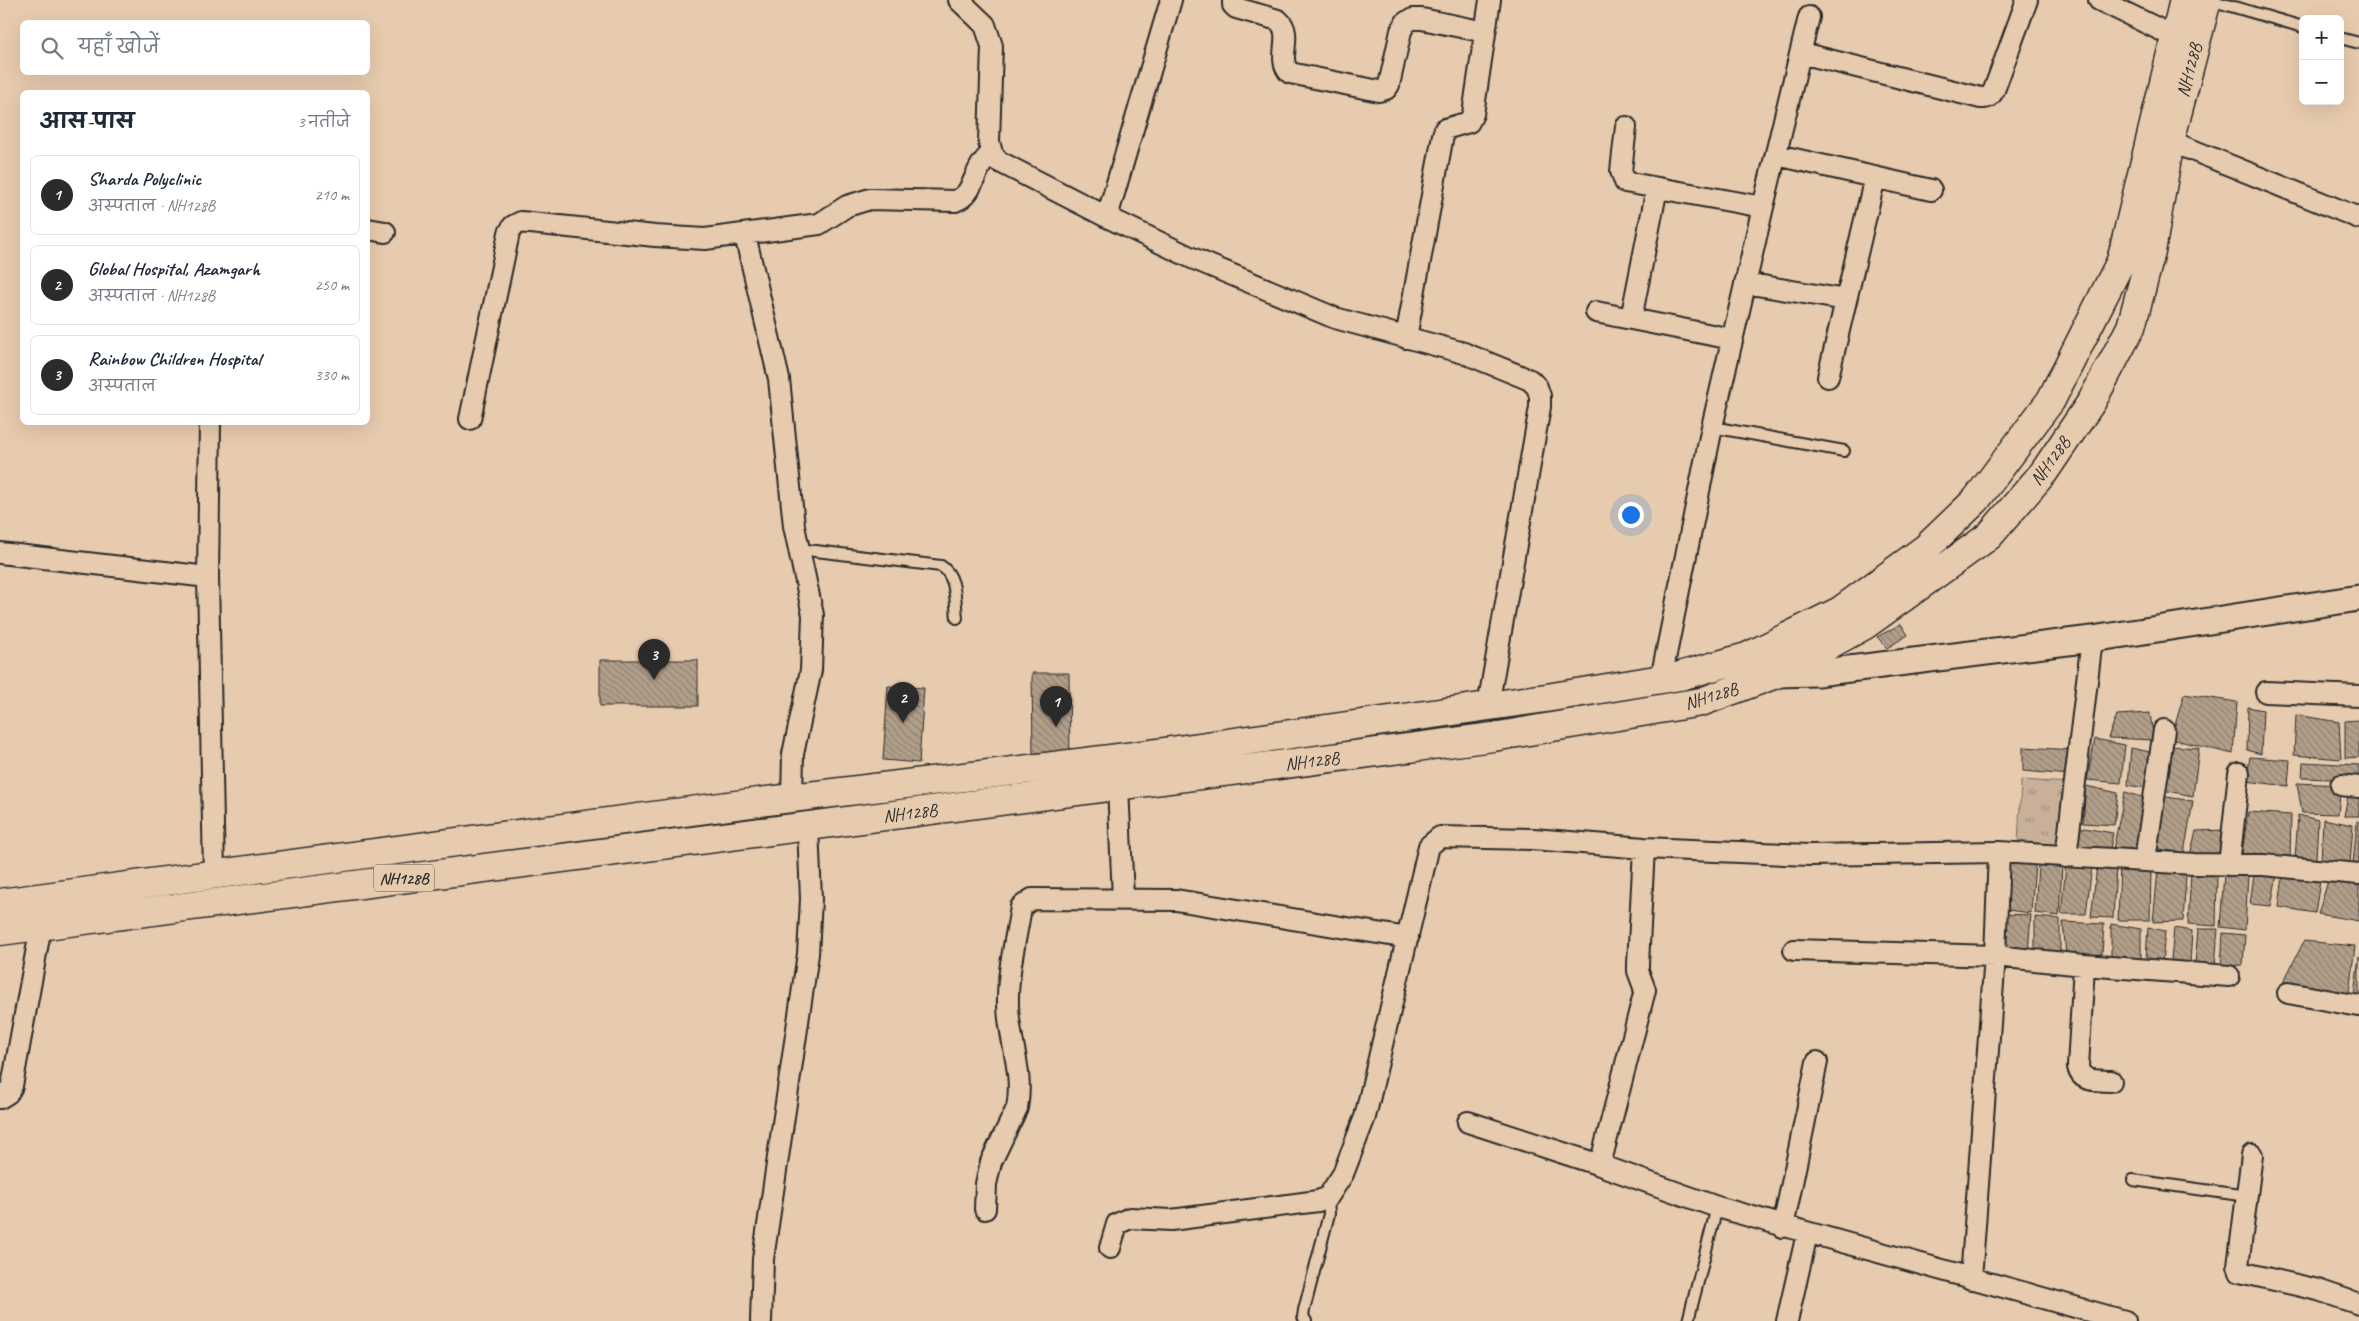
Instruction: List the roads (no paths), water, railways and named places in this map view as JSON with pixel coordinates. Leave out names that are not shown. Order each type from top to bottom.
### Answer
[{"type":"highway","points":[[0,903],[792,798],[1152,754],[1488,706],[1680,676],[1747,657],[1840,611],[1926,548],[1976,500],[2051,400],[2121,261],[2184,0]]},
{"type":"highway","name":"NH128B","points":[[0,932],[1483,738],[1701,702],[1776,674],[1865,625],[1989,536],[2044,472],[2092,401],[2130,326],[2151,252],[2170,141],[2208,0]]},
{"type":"street","points":[[959,0],[985,25],[992,46],[989,142],[992,153],[998,161],[1008,168],[1192,258],[1335,318],[1474,357],[1530,380],[1536,386],[1540,396],[1540,407],[1488,706]]},
{"type":"street","points":[[1107,217],[1171,0]]},
{"type":"street","points":[[1233,0],[1233,5],[1236,8],[1278,20],[1283,24],[1286,30],[1284,64],[1290,73],[1379,91],[1386,89],[1389,85],[1401,31],[1406,22],[1413,19],[1420,9],[1485,32]]},
{"type":"street","points":[[1406,338],[1443,135],[1445,129],[1469,122],[1473,114],[1490,0]]},
{"type":"street","points":[[1801,53],[1987,98],[1991,96],[1994,90],[2027,0]]},
{"type":"street","points":[[2100,0],[2175,37]]},
{"type":"street","points":[[1661,679],[1712,427],[1809,18]]},
{"type":"street","points":[[1626,128],[1622,177],[1625,182],[1763,207]]},
{"type":"street","points":[[2170,141],[2359,218]]},
{"type":"street","points":[[470,419],[509,232],[513,226],[521,222],[684,238],[745,235],[819,224],[847,206],[870,199],[955,201],[963,198],[969,192],[979,166],[992,153]]},
{"type":"street","points":[[1777,155],[1931,190]]},
{"type":"street","points":[[1828,377],[1875,177]]},
{"type":"street","points":[[1631,319],[1657,188]]},
{"type":"street","points":[[745,235],[779,379],[792,510],[811,602],[814,630],[810,670],[793,754],[792,798]]},
{"type":"street","points":[[1745,283],[1846,300]]},
{"type":"street","points":[[1596,312],[1732,340]]},
{"type":"street","points":[[210,425],[208,577],[214,874]]},
{"type":"street","points":[[0,553],[208,577]]},
{"type":"street","points":[[1747,657],[1776,674],[1860,668],[2092,639],[2359,598]]},
{"type":"street","points":[[2066,857],[2092,639]]},
{"type":"street","points":[[2266,692],[2359,696]]},
{"type":"street","points":[[2145,860],[2164,730]]},
{"type":"street","points":[[2229,865],[2239,773]]},
{"type":"street","points":[[1118,786],[1123,898]]},
{"type":"street","points":[[761,1321],[763,1259],[808,954],[811,899],[808,827]]},
{"type":"street","points":[[1110,1248],[1117,1224],[1130,1218],[1171,1220],[1318,1201],[1328,1197],[1343,1174],[1365,1117],[1429,846],[1440,837],[1533,839],[1644,848],[1810,855],[1999,852],[2066,857],[2263,865],[2359,874]]},
{"type":"street","points":[[1600,1165],[1646,990],[1638,971],[1644,848]]},
{"type":"street","points":[[1971,1280],[1995,956],[1999,852]]},
{"type":"street","points":[[985,1209],[987,1173],[1017,1108],[1019,1097],[1018,1061],[1008,1004],[1021,907],[1032,899],[1123,898],[1176,900],[1408,938]]},
{"type":"street","points":[[0,1098],[8,1093],[12,1086],[41,926]]},
{"type":"street","points":[[1794,950],[1995,956],[2229,976]]},
{"type":"street","points":[[2084,965],[2078,1068],[2080,1075],[2084,1079],[2111,1081]]},
{"type":"street","points":[[2288,993],[2359,1006]]},
{"type":"street","points":[[1783,1227],[1817,1062]]},
{"type":"street","points":[[1468,1122],[1600,1165],[1717,1207],[1783,1227],[2125,1321]]},
{"type":"street","points":[[2252,1155],[2238,1266],[2240,1272],[2318,1290],[2359,1304]]},
{"type":"street","points":[[1787,1321],[1807,1234]]},
{"type":"lane","points":[[2208,0],[2299,26]]},
{"type":"lane","points":[[2344,39],[2359,43]]},
{"type":"lane","points":[[1712,427],[1844,451]]},
{"type":"lane","points":[[799,550],[941,566],[948,570],[952,579],[957,618]]},
{"type":"lane","points":[[2133,1180],[2247,1196]]},
{"type":"lane","points":[[1306,1321],[1304,1310],[1329,1214],[1328,1197]]},
{"type":"lane","points":[[1688,1321],[1717,1207]]},
{"type":"place","name":"Rainbow Children Hospital","points":[[654,680]]},
{"type":"place","name":"Global Hospital, Azamgarh","points":[[903,723]]},
{"type":"place","name":"Sharda Polyclinic","points":[[1056,727]]}]
